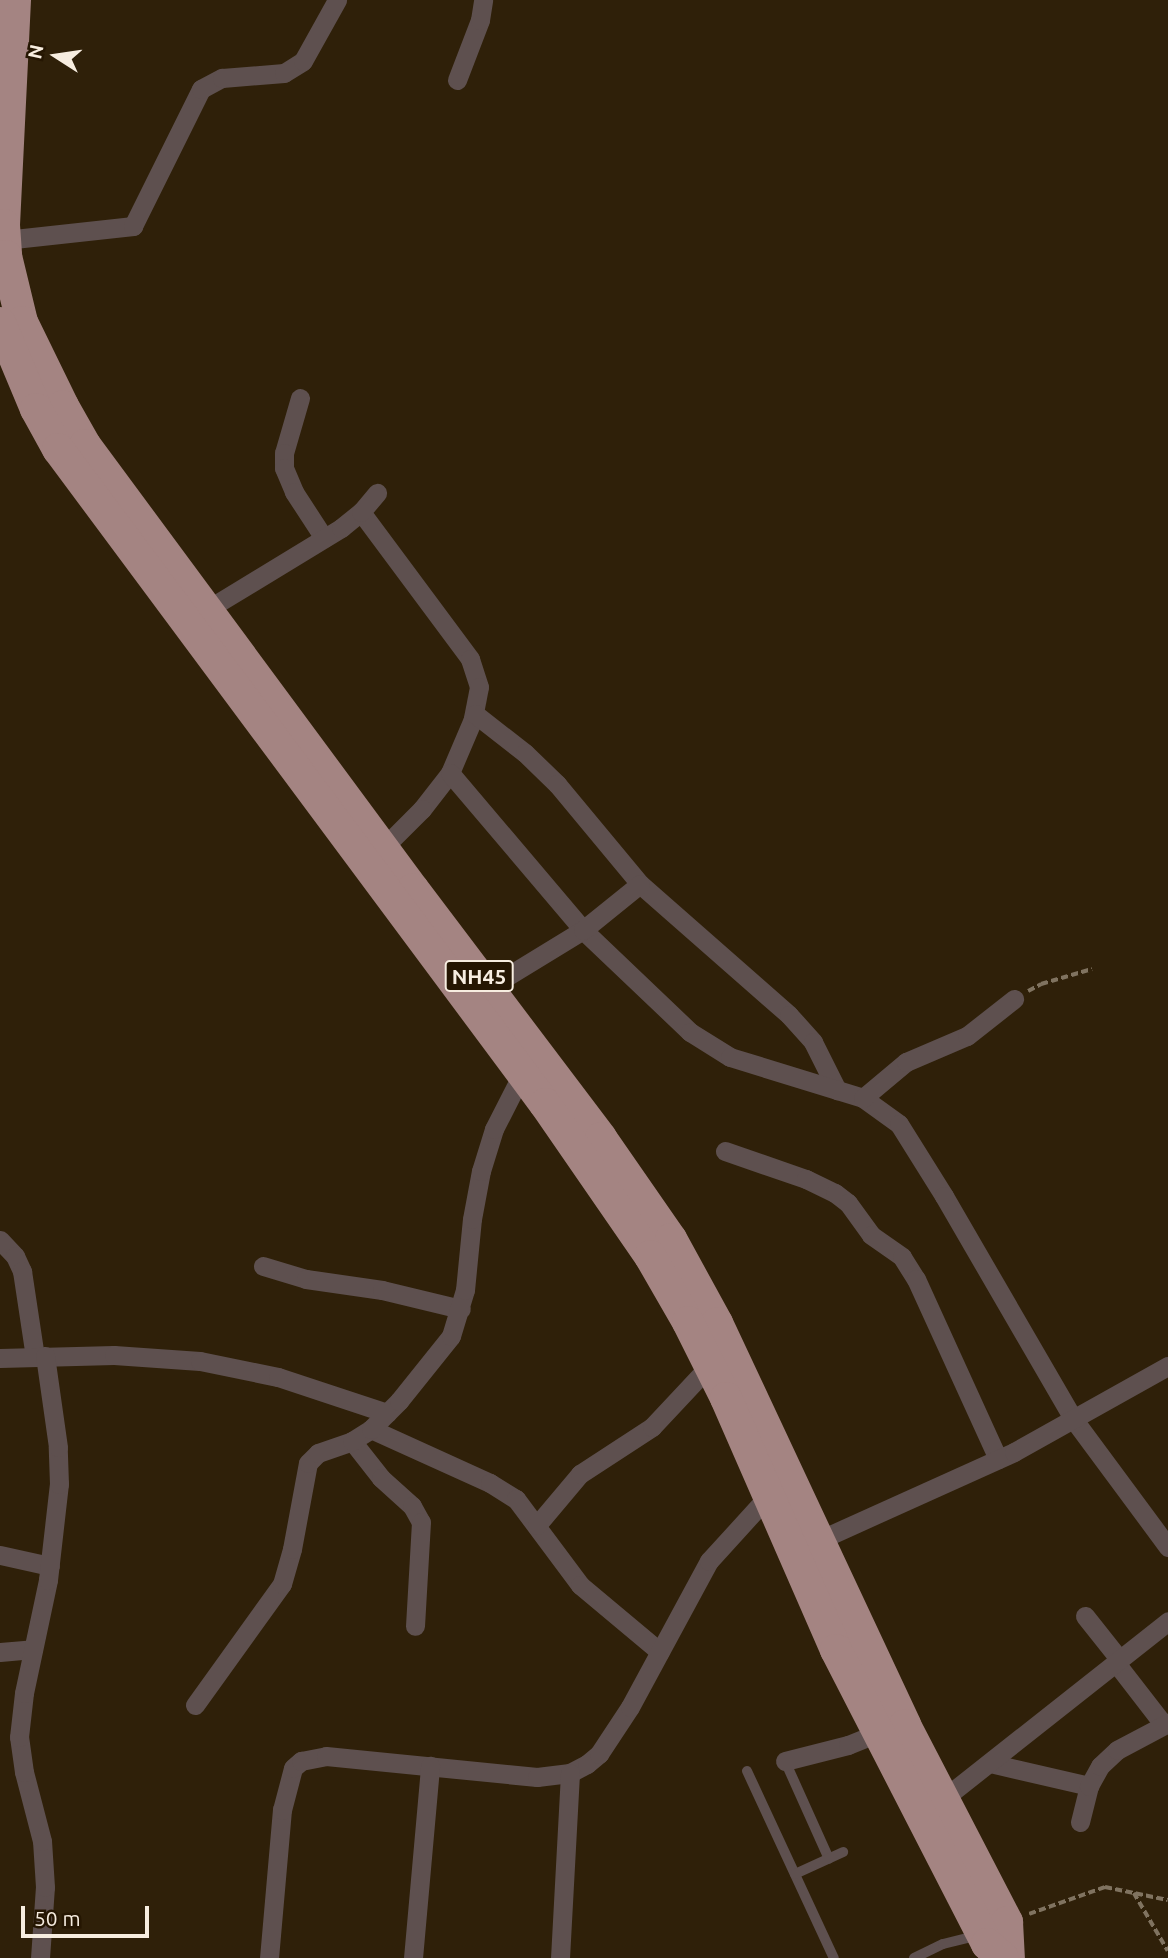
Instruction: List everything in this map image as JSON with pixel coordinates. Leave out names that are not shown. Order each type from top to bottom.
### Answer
[{"type":"highway","name":"NH45","points":[[15,0],[5,240],[10,284],[22,322],[63,407],[85,445],[601,1138],[671,1239],[717,1323],[817,1541],[943,1799],[994,1928],[987,1944],[1003,1958]]},
{"type":"highway","name":"NH45","points":[[0,323],[36,408],[58,449],[522,1074],[650,1256],[710,1365],[836,1650],[878,1732],[1009,1958]]},
{"type":"street","points":[[5,240],[133,226],[201,89],[222,78],[284,73],[303,61],[337,0]]},
{"type":"street","points":[[457,80],[480,20],[483,0]]},
{"type":"street","points":[[300,398],[284,453],[284,468],[293,492],[324,538]]},
{"type":"street","points":[[208,609],[324,538],[361,512],[377,493]]},
{"type":"street","points":[[361,512],[470,659],[479,687],[475,713],[450,774],[422,809],[383,848]]},
{"type":"street","points":[[475,713],[525,753],[557,784],[640,884],[789,1015],[813,1042],[837,1090]]},
{"type":"street","points":[[450,774],[583,930],[663,1009],[711,1046],[753,1066],[863,1098],[899,1124],[917,1149],[1074,1420],[1168,1547]]},
{"type":"street","points":[[488,988],[583,930],[640,884]]},
{"type":"street","points":[[863,1098],[906,1062],[967,1037],[1014,999]]},
{"type":"street","points":[[195,1705],[282,1584],[292,1549],[308,1463],[318,1453],[352,1441],[371,1429],[442,1349],[461,1309],[481,1171],[494,1129],[522,1074]]},
{"type":"street","points":[[725,1152],[806,1179],[835,1193],[848,1203],[871,1235],[902,1257],[916,1279],[998,1459]]},
{"type":"street","points":[[0,1240],[15,1256],[22,1271],[58,1447],[59,1484],[50,1566],[19,1737],[24,1772],[43,1851],[45,1887],[40,1958]]},
{"type":"street","points":[[263,1266],[306,1279],[382,1290],[461,1309]]},
{"type":"street","points":[[0,1358],[140,1355],[200,1361],[278,1377],[387,1413]]},
{"type":"street","points":[[537,1525],[580,1474],[652,1427],[710,1365]]},
{"type":"street","points":[[817,1541],[998,1459],[1074,1420],[1168,1366]]},
{"type":"street","points":[[371,1429],[506,1491],[537,1525],[568,1570],[594,1600],[660,1652]]},
{"type":"street","points":[[352,1441],[381,1478],[412,1506],[421,1522],[415,1626]]},
{"type":"street","points":[[269,1958],[282,1810],[293,1768],[301,1761],[326,1756],[513,1776],[554,1776],[570,1773],[587,1764],[605,1746],[709,1561],[769,1495]]},
{"type":"street","points":[[0,1555],[50,1566]]},
{"type":"street","points":[[1080,1822],[1089,1786],[1108,1757],[1166,1724],[1085,1616]]},
{"type":"street","points":[[943,1799],[1168,1622]]},
{"type":"street","points":[[0,1652],[33,1650]]},
{"type":"street","points":[[785,1761],[848,1745],[878,1732]]},
{"type":"street","points":[[990,1763],[1089,1786]]},
{"type":"street","points":[[413,1958],[430,1766]]},
{"type":"street","points":[[560,1958],[570,1773]]},
{"type":"lane","points":[[785,1761],[829,1858]]},
{"type":"lane","points":[[747,1771],[834,1958]]},
{"type":"lane","points":[[795,1874],[843,1852]]},
{"type":"lane","points":[[914,1958],[943,1944],[994,1928]]},
{"type":"path","points":[[1014,999],[1041,984],[1092,969]]},
{"type":"path","points":[[994,1928],[1105,1887],[1168,1900]]},
{"type":"path","points":[[1134,1893],[1168,1951]]}]
